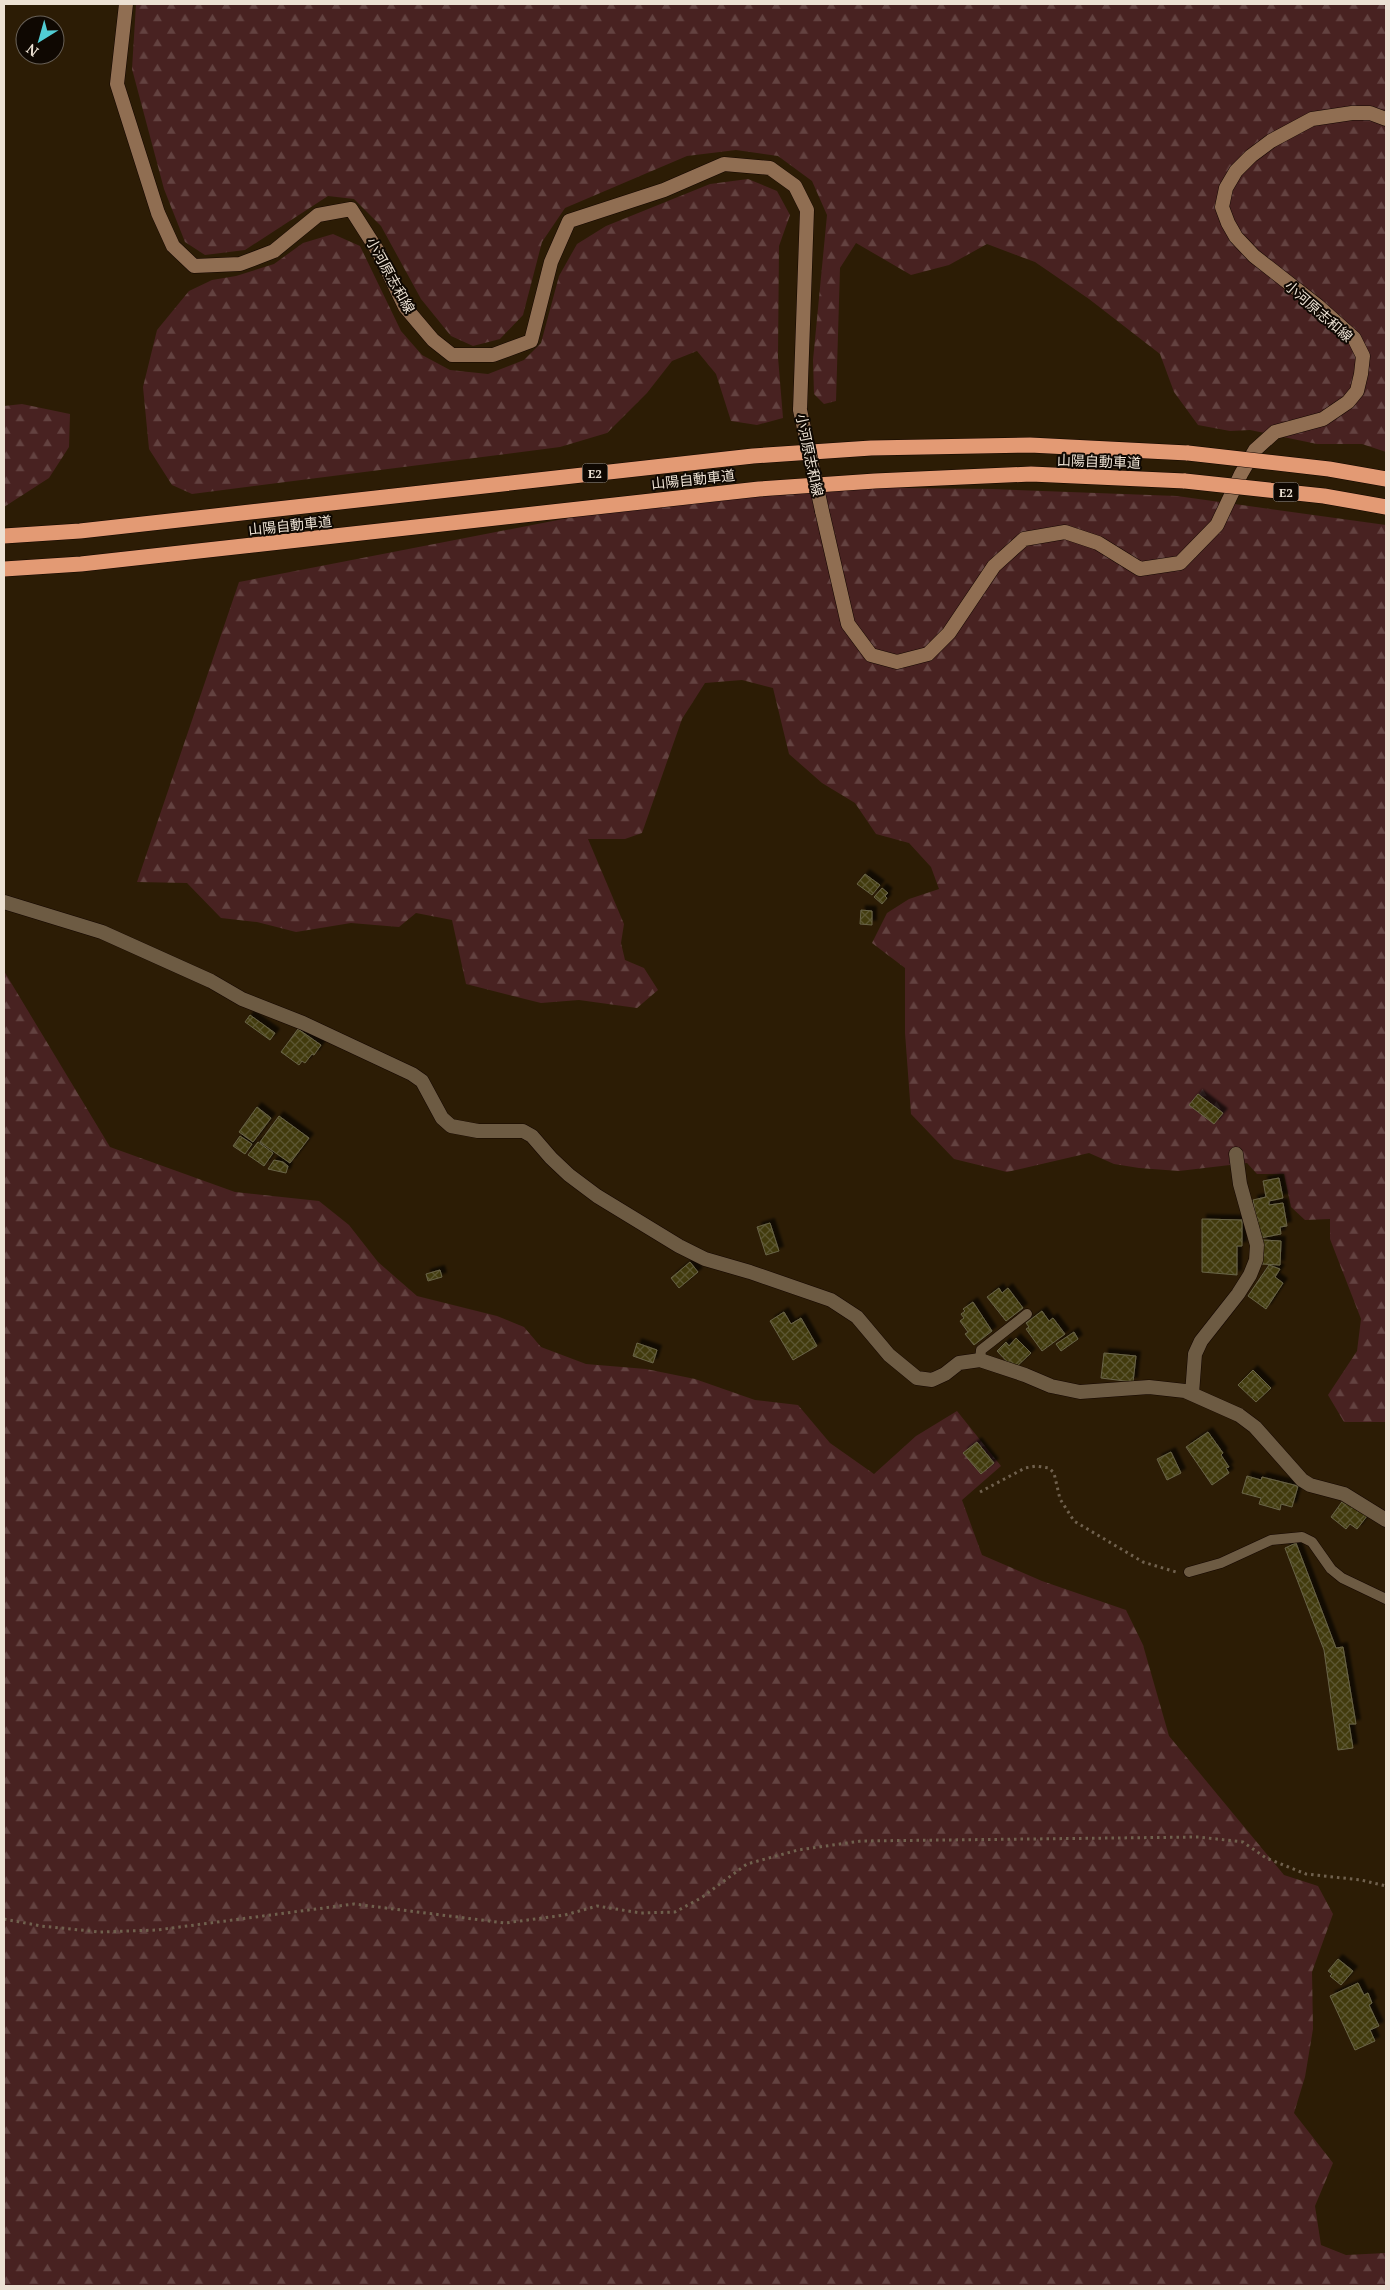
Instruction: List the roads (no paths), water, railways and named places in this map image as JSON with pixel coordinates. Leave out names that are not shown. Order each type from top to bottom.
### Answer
[{"type":"highway","name":"山陽自動車道","points":[[4,536],[80,532],[753,456],[871,448],[1030,445],[1188,453],[1329,469],[1386,479]]},
{"type":"highway","name":"山陽自動車道","points":[[4,569],[91,563],[769,488],[1031,474],[1185,481],[1324,496],[1386,507]]},
{"type":"main road","name":"小河原志和線","points":[[126,4],[117,84],[158,213],[174,246],[194,266],[240,264],[274,251],[318,215],[351,209],[379,253],[405,307],[433,340],[452,355],[493,356],[531,341],[551,262],[569,221],[664,190],[724,164],[770,168],[795,186],[807,210],[800,410],[848,624],[872,655],[897,662],[928,654],[949,633],[994,566],[1024,539],[1065,532],[1098,543],[1140,569],[1180,563],[1217,525],[1241,474],[1255,450],[1275,432],[1323,419],[1348,402],[1356,391],[1362,374],[1363,356],[1354,338],[1318,306],[1254,256],[1236,237],[1222,207],[1226,188],[1236,170],[1251,156],[1286,132],[1312,119],[1352,113],[1370,114],[1386,119]]},
{"type":"street","points":[[4,902],[102,932],[211,981],[242,999],[303,1024],[412,1074],[422,1081],[442,1118],[451,1126],[478,1131],[523,1131],[532,1136],[569,1175],[597,1196],[679,1246],[705,1260],[750,1272],[831,1300],[857,1317],[889,1355],[917,1378],[932,1380],[945,1374],[959,1363],[980,1360],[1051,1386],[1080,1392],[1149,1386],[1185,1391],[1239,1415],[1255,1427],[1302,1480],[1310,1485],[1344,1494],[1386,1520]]},
{"type":"street","points":[[1192,1394],[1195,1354],[1200,1342],[1238,1294],[1250,1276],[1256,1260],[1257,1245],[1240,1184],[1236,1154]]},
{"type":"lane","points":[[980,1360],[981,1350],[1027,1314]]},
{"type":"lane","points":[[1189,1572],[1221,1563],[1271,1540],[1302,1536],[1312,1542],[1331,1569],[1342,1578],[1386,1598]]}]
